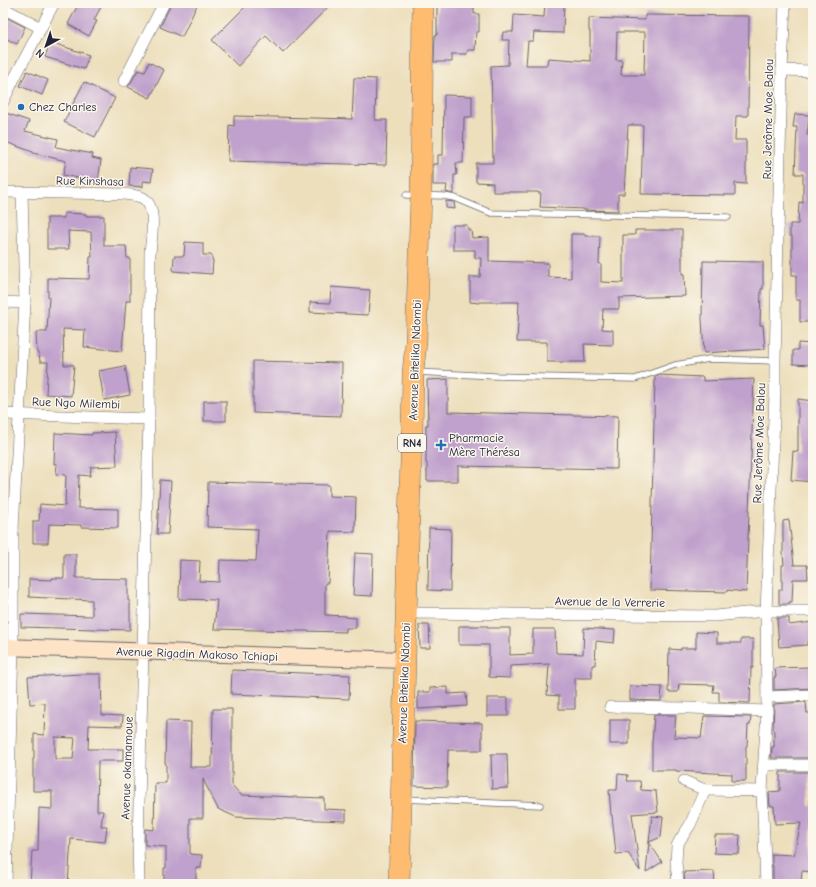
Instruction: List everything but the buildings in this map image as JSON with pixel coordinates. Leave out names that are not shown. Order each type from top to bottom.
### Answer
[{"type":"highway","name":"Avenue Bitelika Ndombi","points":[[386,884],[398,660],[406,613],[413,372],[416,342],[409,3]]},
{"type":"highway","name":"Avenue Bitelika Ndombi","points":[[399,884],[401,799],[398,660],[402,342],[414,195],[423,3]]},
{"type":"street","points":[[3,102],[54,3]]},
{"type":"street","points":[[124,81],[164,3]]},
{"type":"street","name":"Rue Jerôme Moe Balou","points":[[766,884],[762,791],[767,711],[766,611],[775,394],[782,70],[785,3]]},
{"type":"street","points":[[3,8],[41,28]]},
{"type":"street","points":[[782,70],[813,71]]},
{"type":"street","name":"Rue Kinshasa","points":[[3,192],[124,194],[140,197],[145,199],[149,204],[152,214],[150,253],[149,419]]},
{"type":"street","points":[[6,884],[8,530],[19,414],[25,303],[22,193]]},
{"type":"street","points":[[3,302],[25,303]]},
{"type":"street","name":"Rue Ngo Milembi","points":[[3,414],[149,419]]},
{"type":"street","name":"Avenue okamamoue","points":[[139,884],[138,842],[149,419]]},
{"type":"street","name":"Avenue de la Verrerie","points":[[406,613],[715,616],[766,611],[813,611]]},
{"type":"street","name":"Avenue Rigadin Makoso Tchiapi","points":[[8,647],[398,660]]},
{"type":"street","points":[[767,697],[813,696]]},
{"type":"street","points":[[610,707],[767,711]]},
{"type":"street","points":[[764,765],[813,765]]},
{"type":"street","points":[[684,780],[705,790],[762,791]]},
{"type":"street","points":[[678,884],[676,862],[677,846],[690,825],[705,790]]},
{"type":"lane","points":[[414,195],[455,198],[491,213],[728,217]]},
{"type":"lane","points":[[413,372],[495,376],[635,379],[675,365],[709,359],[775,361]]},
{"type":"lane","points":[[401,799],[540,805]]},
{"type":"place","name":"Chez Charles","points":[[21,107]]},
{"type":"place","name":"Pharmacie Mère Thérésa","points":[[441,445]]}]
